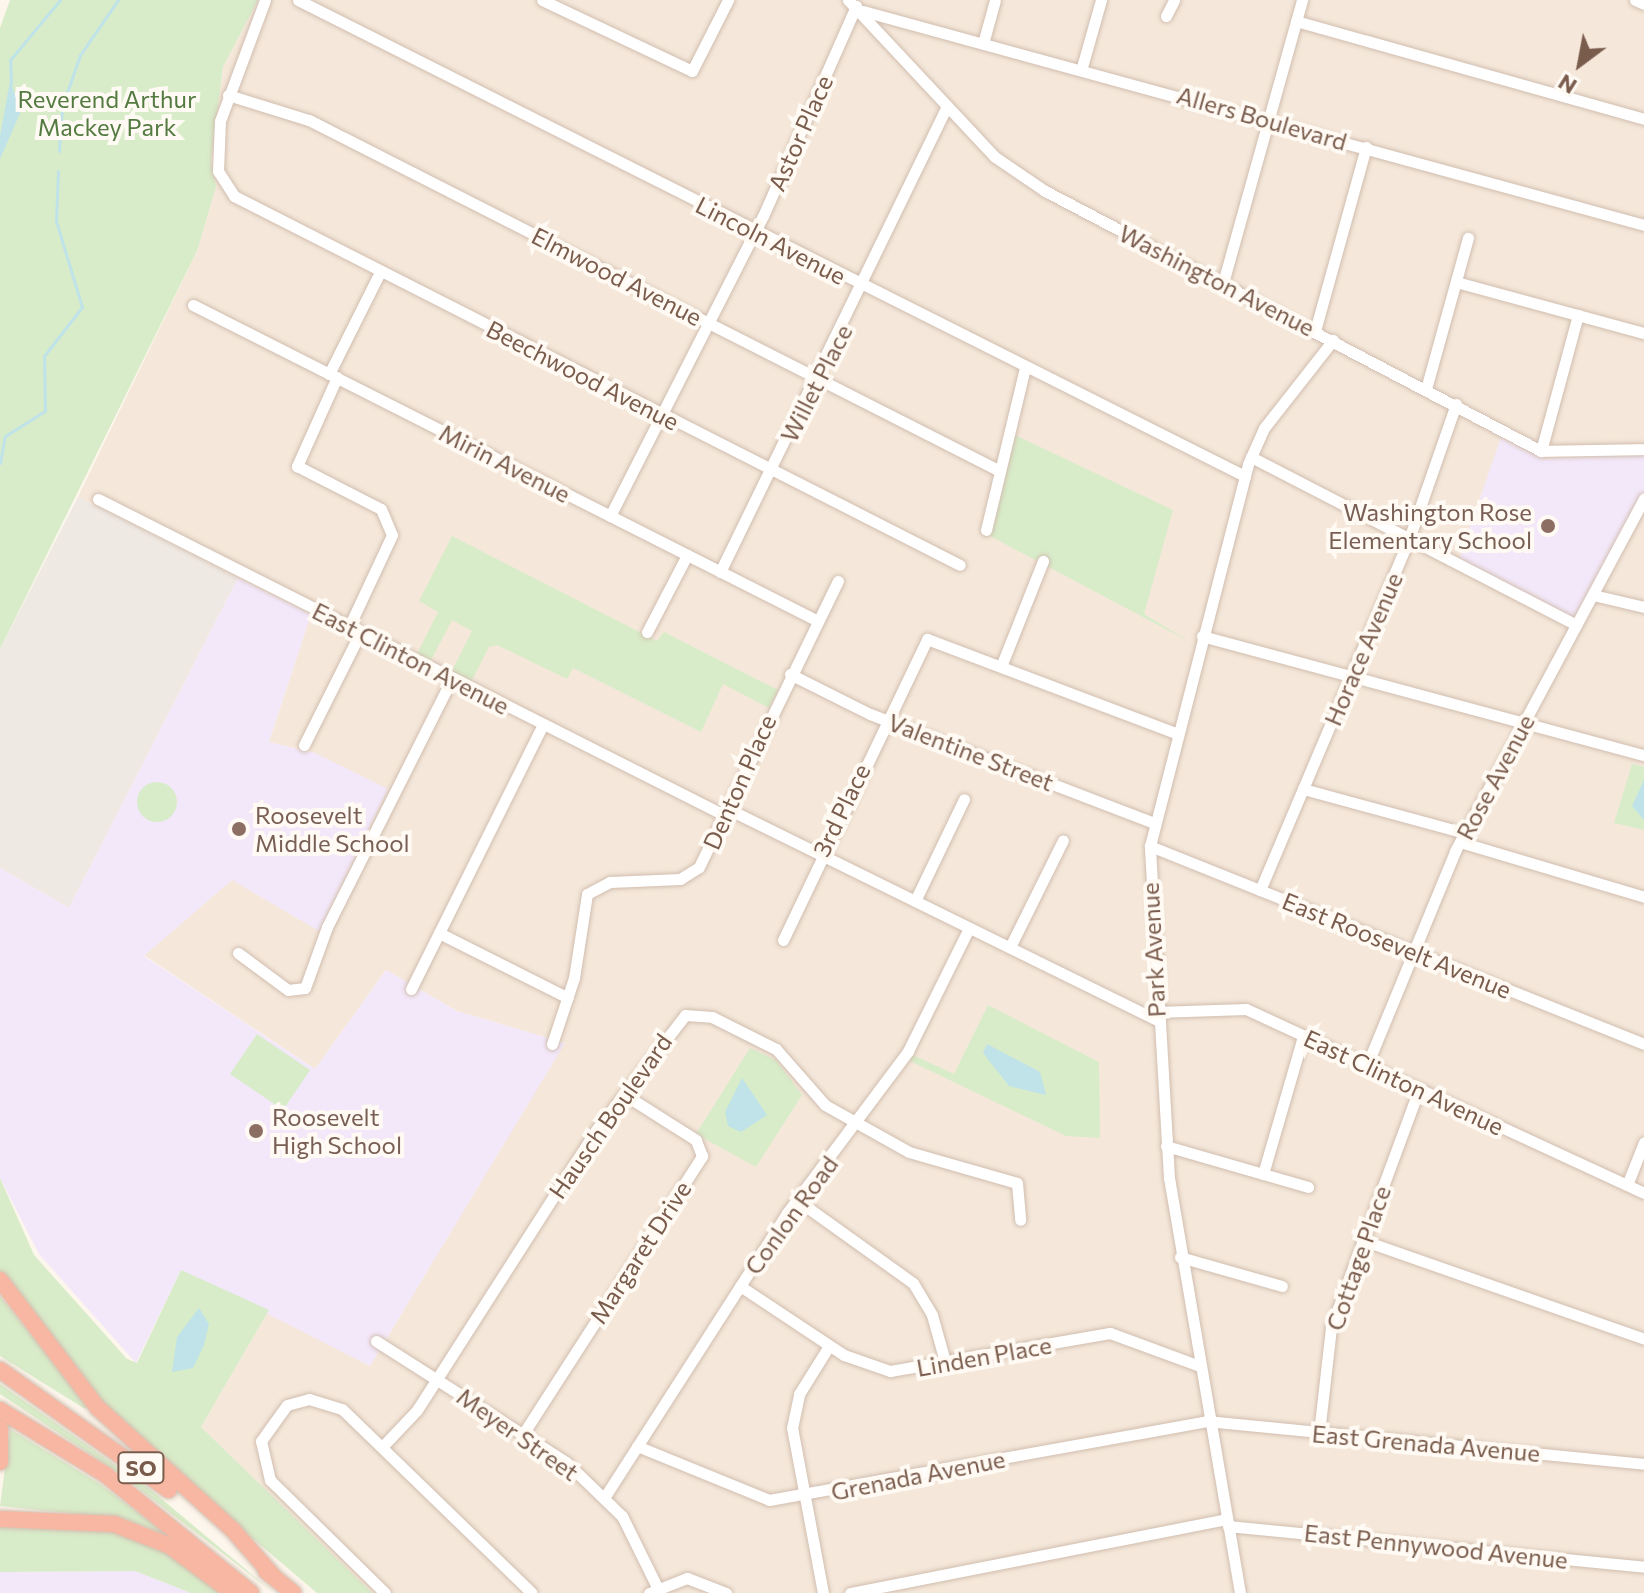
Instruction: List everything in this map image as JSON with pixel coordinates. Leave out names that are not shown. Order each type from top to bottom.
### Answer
[{"type":"highway","points":[[0,1280],[98,1408],[232,1529],[274,1577]]},
{"type":"highway","name":"SO","points":[[0,1370],[108,1442],[293,1593]]},
{"type":"highway","name":"SO","points":[[0,1410],[106,1475],[251,1593]]},
{"type":"highway","points":[[0,1428],[0,1462]]},
{"type":"highway","points":[[0,1510],[101,1521],[170,1546],[233,1593]]},
{"type":"highway","points":[[0,1519],[101,1521]]},
{"type":"street","points":[[228,95],[265,0]]},
{"type":"street","name":"Lincoln Avenue","points":[[298,0],[1245,476]]},
{"type":"street","points":[[542,0],[659,60],[692,71],[728,0]]},
{"type":"street","points":[[880,12],[885,0]]},
{"type":"street","points":[[984,40],[995,0]]},
{"type":"street","points":[[1082,67],[1101,0]]},
{"type":"street","points":[[1166,16],[1174,0]]},
{"type":"street","points":[[1223,283],[1302,0]]},
{"type":"street","points":[[1635,0],[1644,4]]},
{"type":"street","name":"Astor Place","points":[[610,516],[754,231],[855,6]]},
{"type":"street","name":"Allers Boulevard","points":[[855,6],[1644,225]]},
{"type":"street","name":"Washington Avenue","points":[[855,6],[1013,173],[1541,451]]},
{"type":"street","points":[[1296,21],[1644,119]]},
{"type":"street","name":"Beechwood Avenue","points":[[228,95],[218,171],[248,205],[960,565]]},
{"type":"street","name":"Elmwood Avenue","points":[[228,95],[309,120],[1000,471]]},
{"type":"street","name":"Willet Place","points":[[720,572],[864,287],[947,106]]},
{"type":"street","points":[[1315,331],[1366,147]]},
{"type":"street","points":[[1426,389],[1468,238]]},
{"type":"street","points":[[304,745],[392,535],[381,509],[297,466],[380,272]]},
{"type":"street","points":[[1456,282],[1644,333]]},
{"type":"street","name":"Mirin Avenue","points":[[193,305],[818,621]]},
{"type":"street","points":[[1578,315],[1541,451],[1644,449]]},
{"type":"street","name":"Park Avenue","points":[[1240,1593],[1197,1365],[1166,1146],[1156,1016],[1150,846],[1176,733],[1251,457],[1333,340]]},
{"type":"street","points":[[986,530],[1025,368]]},
{"type":"street","name":"Horace Avenue","points":[[1260,890],[1409,539],[1456,404]]},
{"type":"street","points":[[1251,457],[1576,625]]},
{"type":"street","name":"East Clinton Avenue","points":[[98,499],[543,724],[819,854]]},
{"type":"street","name":"Rose Avenue","points":[[1367,1065],[1462,837],[1644,499]]},
{"type":"street","points":[[647,632],[687,555]]},
{"type":"street","points":[[1043,561],[1002,664],[1176,733]]},
{"type":"street","name":"Denton Place","points":[[552,1044],[568,998],[587,894],[610,882],[688,876],[725,812],[838,581]]},
{"type":"street","points":[[1593,595],[1644,607]]},
{"type":"street","points":[[1202,636],[1644,755]]},
{"type":"street","name":"3rd Place","points":[[783,940],[819,854],[927,639],[1002,664]]},
{"type":"street","name":"Valentine Street","points":[[790,674],[886,718],[1154,823]]},
{"type":"street","points":[[238,953],[288,990],[305,988],[328,924],[452,679]]},
{"type":"street","points":[[411,989],[543,724]]},
{"type":"street","points":[[1303,789],[1389,813],[1644,897]]},
{"type":"street","points":[[915,901],[964,799]]},
{"type":"street","points":[[1010,947],[1063,840]]},
{"type":"street","name":"East Roosevelt Avenue","points":[[1150,846],[1644,1044]]},
{"type":"street","points":[[819,854],[1156,1016]]},
{"type":"street","name":"Conlon Road","points":[[604,1498],[797,1200],[857,1124],[908,1051],[969,928]]},
{"type":"street","points":[[439,933],[568,998]]},
{"type":"street","name":"East Clinton Avenue","points":[[1156,1016],[1237,1006],[1644,1193]]},
{"type":"street","name":"Hausch Boulevard","points":[[382,1447],[437,1379],[674,1023],[702,1013],[776,1049],[825,1105],[857,1124],[936,1164],[1017,1183],[1020,1220]]},
{"type":"street","points":[[1263,1174],[1303,1036]]},
{"type":"street","name":"Cottage Place","points":[[1319,1433],[1331,1327],[1419,1089]]},
{"type":"street","name":"Margaret Drive","points":[[523,1434],[702,1156],[696,1140],[625,1095]]},
{"type":"street","points":[[1627,1185],[1644,1142]]},
{"type":"street","points":[[1166,1146],[1308,1187]]},
{"type":"street","points":[[797,1200],[913,1283],[932,1315],[946,1365]]},
{"type":"street","points":[[1362,1240],[1644,1339]]},
{"type":"street","points":[[1180,1257],[1282,1286]]},
{"type":"street","name":"Linden Place","points":[[740,1286],[829,1346],[890,1371],[946,1365],[1110,1333],[1197,1365]]},
{"type":"street","name":"Meyer Street","points":[[376,1341],[523,1434],[604,1498],[622,1516],[656,1592]]},
{"type":"street","points":[[823,1593],[804,1499],[794,1413],[829,1346]]},
{"type":"street","points":[[385,1593],[270,1480],[261,1441],[287,1405],[325,1401],[382,1447],[532,1593]]},
{"type":"street","name":"East Grenada Avenue","points":[[1207,1421],[1644,1464]]},
{"type":"street","name":"Grenada Avenue","points":[[637,1446],[758,1498],[804,1499],[1207,1421]]},
{"type":"street","name":"East Pennywood Avenue","points":[[850,1593],[884,1590],[1227,1522],[1644,1567]]},
{"type":"street","points":[[656,1592],[687,1578],[726,1593]]},
{"type":"shaded area","points":[[258,0],[1644,0],[1644,1593],[368,1593],[201,1427],[269,1310],[370,1366],[564,1043],[457,1011],[386,970],[315,1069],[144,955],[232,880],[315,753],[269,742],[311,614],[78,497],[197,251],[216,187],[211,161],[223,67]]},
{"type":"shaded area","name":"Washington Rose Elementary School","points":[[1501,437],[1543,459],[1644,454],[1644,493],[1574,620],[1459,559]]},
{"type":"shaded area","points":[[78,497],[238,578],[69,908],[0,868],[0,649]]},
{"type":"shaded area","name":"Roosevelt High School","points":[[238,578],[311,614],[269,742],[315,753],[388,789],[319,931],[232,880],[144,956],[315,1069],[386,970],[457,1011],[565,1043],[370,1366],[181,1270],[136,1363],[39,1254],[0,1178],[0,868],[69,908]]},
{"type":"shaded area","points":[[135,1571],[191,1593],[0,1593],[0,1572]]},
{"type":"green space","name":"Reverend Arthur Mackey Park","points":[[10,0],[258,0],[223,67],[211,161],[216,187],[197,251],[0,649],[0,28]]},
{"type":"green space","points":[[1015,435],[1173,510],[1144,614],[1190,642],[990,536]]},
{"type":"green space","points":[[452,536],[657,641],[664,632],[778,690],[769,708],[723,684],[701,732],[573,668],[567,679],[497,645],[489,647],[470,684],[451,673],[472,631],[452,620],[430,662],[416,656],[438,612],[419,601]]},
{"type":"green space","points":[[1632,764],[1644,767],[1644,830],[1614,823]]},
{"type":"green space","points":[[157,782],[171,788],[177,802],[171,816],[157,822],[143,816],[137,802],[143,788]]},
{"type":"green space","points":[[988,1005],[1099,1062],[1100,1138],[1066,1136],[910,1061],[913,1055],[954,1074]]},
{"type":"green space","points":[[257,1034],[310,1070],[283,1110],[230,1074]]},
{"type":"green space","points":[[750,1048],[776,1060],[802,1095],[756,1167],[696,1134]]},
{"type":"green space","points":[[0,1178],[34,1255],[127,1359],[137,1363],[181,1270],[269,1310],[201,1427],[372,1593],[317,1593],[126,1431],[0,1274]]},
{"type":"green space","points":[[0,1296],[88,1406],[85,1409],[0,1356]]},
{"type":"green space","points":[[0,1384],[151,1490],[274,1593],[120,1474],[0,1394]]},
{"type":"green space","points":[[10,1429],[100,1484],[169,1536],[125,1519],[0,1506]]},
{"type":"green space","points":[[0,1521],[105,1529],[160,1548],[222,1593],[191,1593],[135,1571],[0,1572]]},
{"type":"water","points":[[10,81],[21,111],[0,159],[0,136]]},
{"type":"water","points":[[1644,780],[1644,820],[1632,806]]},
{"type":"water","points":[[987,1044],[1040,1072],[1046,1095],[1009,1086],[983,1053]]},
{"type":"water","points":[[742,1078],[767,1115],[741,1132],[728,1126],[725,1112]]},
{"type":"water","points":[[199,1308],[209,1324],[204,1345],[193,1368],[172,1372],[177,1337]]},
{"type":"waterway","points":[[11,84],[10,60],[60,0]]},
{"type":"waterway","points":[[59,151],[62,107],[80,55],[118,0]]},
{"type":"waterway","points":[[0,463],[5,436],[45,411],[44,356],[82,307],[56,221],[58,171]]},
{"type":"place","name":"Washington Rose Elementary School","points":[[1548,526]]},
{"type":"place","name":"Roosevelt Middle School","points":[[239,829]]},
{"type":"place","name":"Roosevelt High School","points":[[256,1131]]}]
